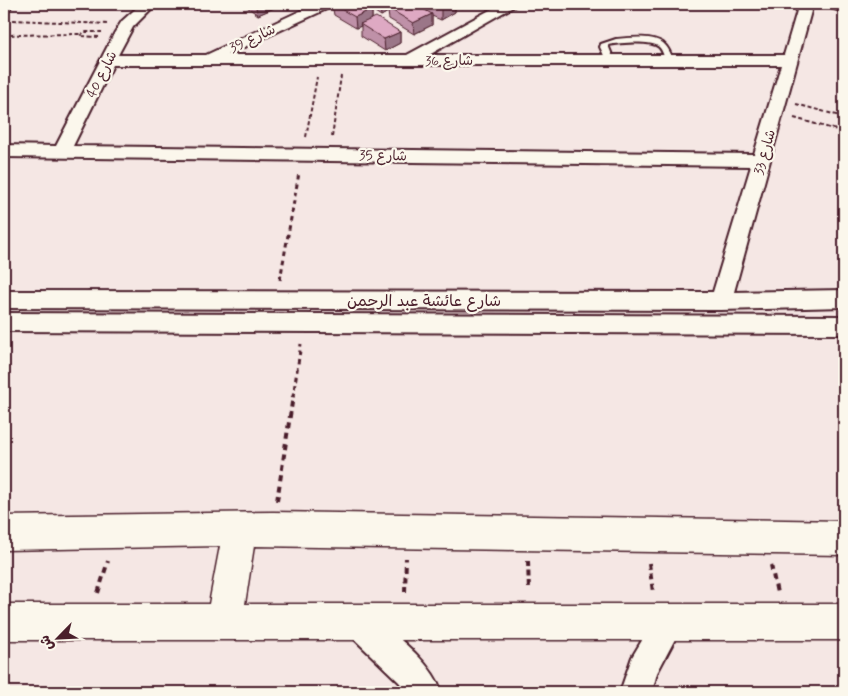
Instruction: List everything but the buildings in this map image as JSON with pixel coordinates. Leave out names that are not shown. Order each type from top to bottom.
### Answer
[{"type":"street","name":"شارع 40","points":[[62,151],[127,24],[149,4]]},
{"type":"street","name":"شارع 39","points":[[205,60],[326,4]]},
{"type":"street","points":[[410,60],[511,4]]},
{"type":"street","name":"شارع 33","points":[[721,301],[806,4]]},
{"type":"street","points":[[833,4],[844,8]]},
{"type":"street","name":"شارع 36","points":[[108,60],[790,60]]},
{"type":"street","name":"شارع 35","points":[[4,151],[762,160]]},
{"type":"street","name":"شارع عائشة عبد الرحمن","points":[[4,300],[721,301],[844,299]]},
{"type":"street","name":"شارع عائشة عبد الرحمن","points":[[4,322],[844,325]]},
{"type":"street","points":[[224,623],[240,529]]},
{"type":"street","points":[[4,533],[273,529],[844,538]]},
{"type":"street","points":[[4,622],[844,622]]},
{"type":"street","points":[[636,692],[643,668],[663,622]]},
{"type":"street","points":[[358,623],[410,671],[426,692]]},
{"type":"path","points":[[13,20],[127,24]]},
{"type":"path","points":[[4,35],[81,34]]},
{"type":"path","points":[[277,300],[320,60]]},
{"type":"path","points":[[329,155],[344,60]]},
{"type":"path","points":[[777,106],[844,117]]},
{"type":"path","points":[[777,106],[844,132]]},
{"type":"path","points":[[273,529],[304,323]]},
{"type":"path","points":[[88,622],[118,531]]},
{"type":"path","points":[[405,623],[406,531]]},
{"type":"path","points":[[527,533],[530,622]]},
{"type":"path","points":[[644,534],[663,622]]},
{"type":"path","points":[[764,536],[784,622]]}]
